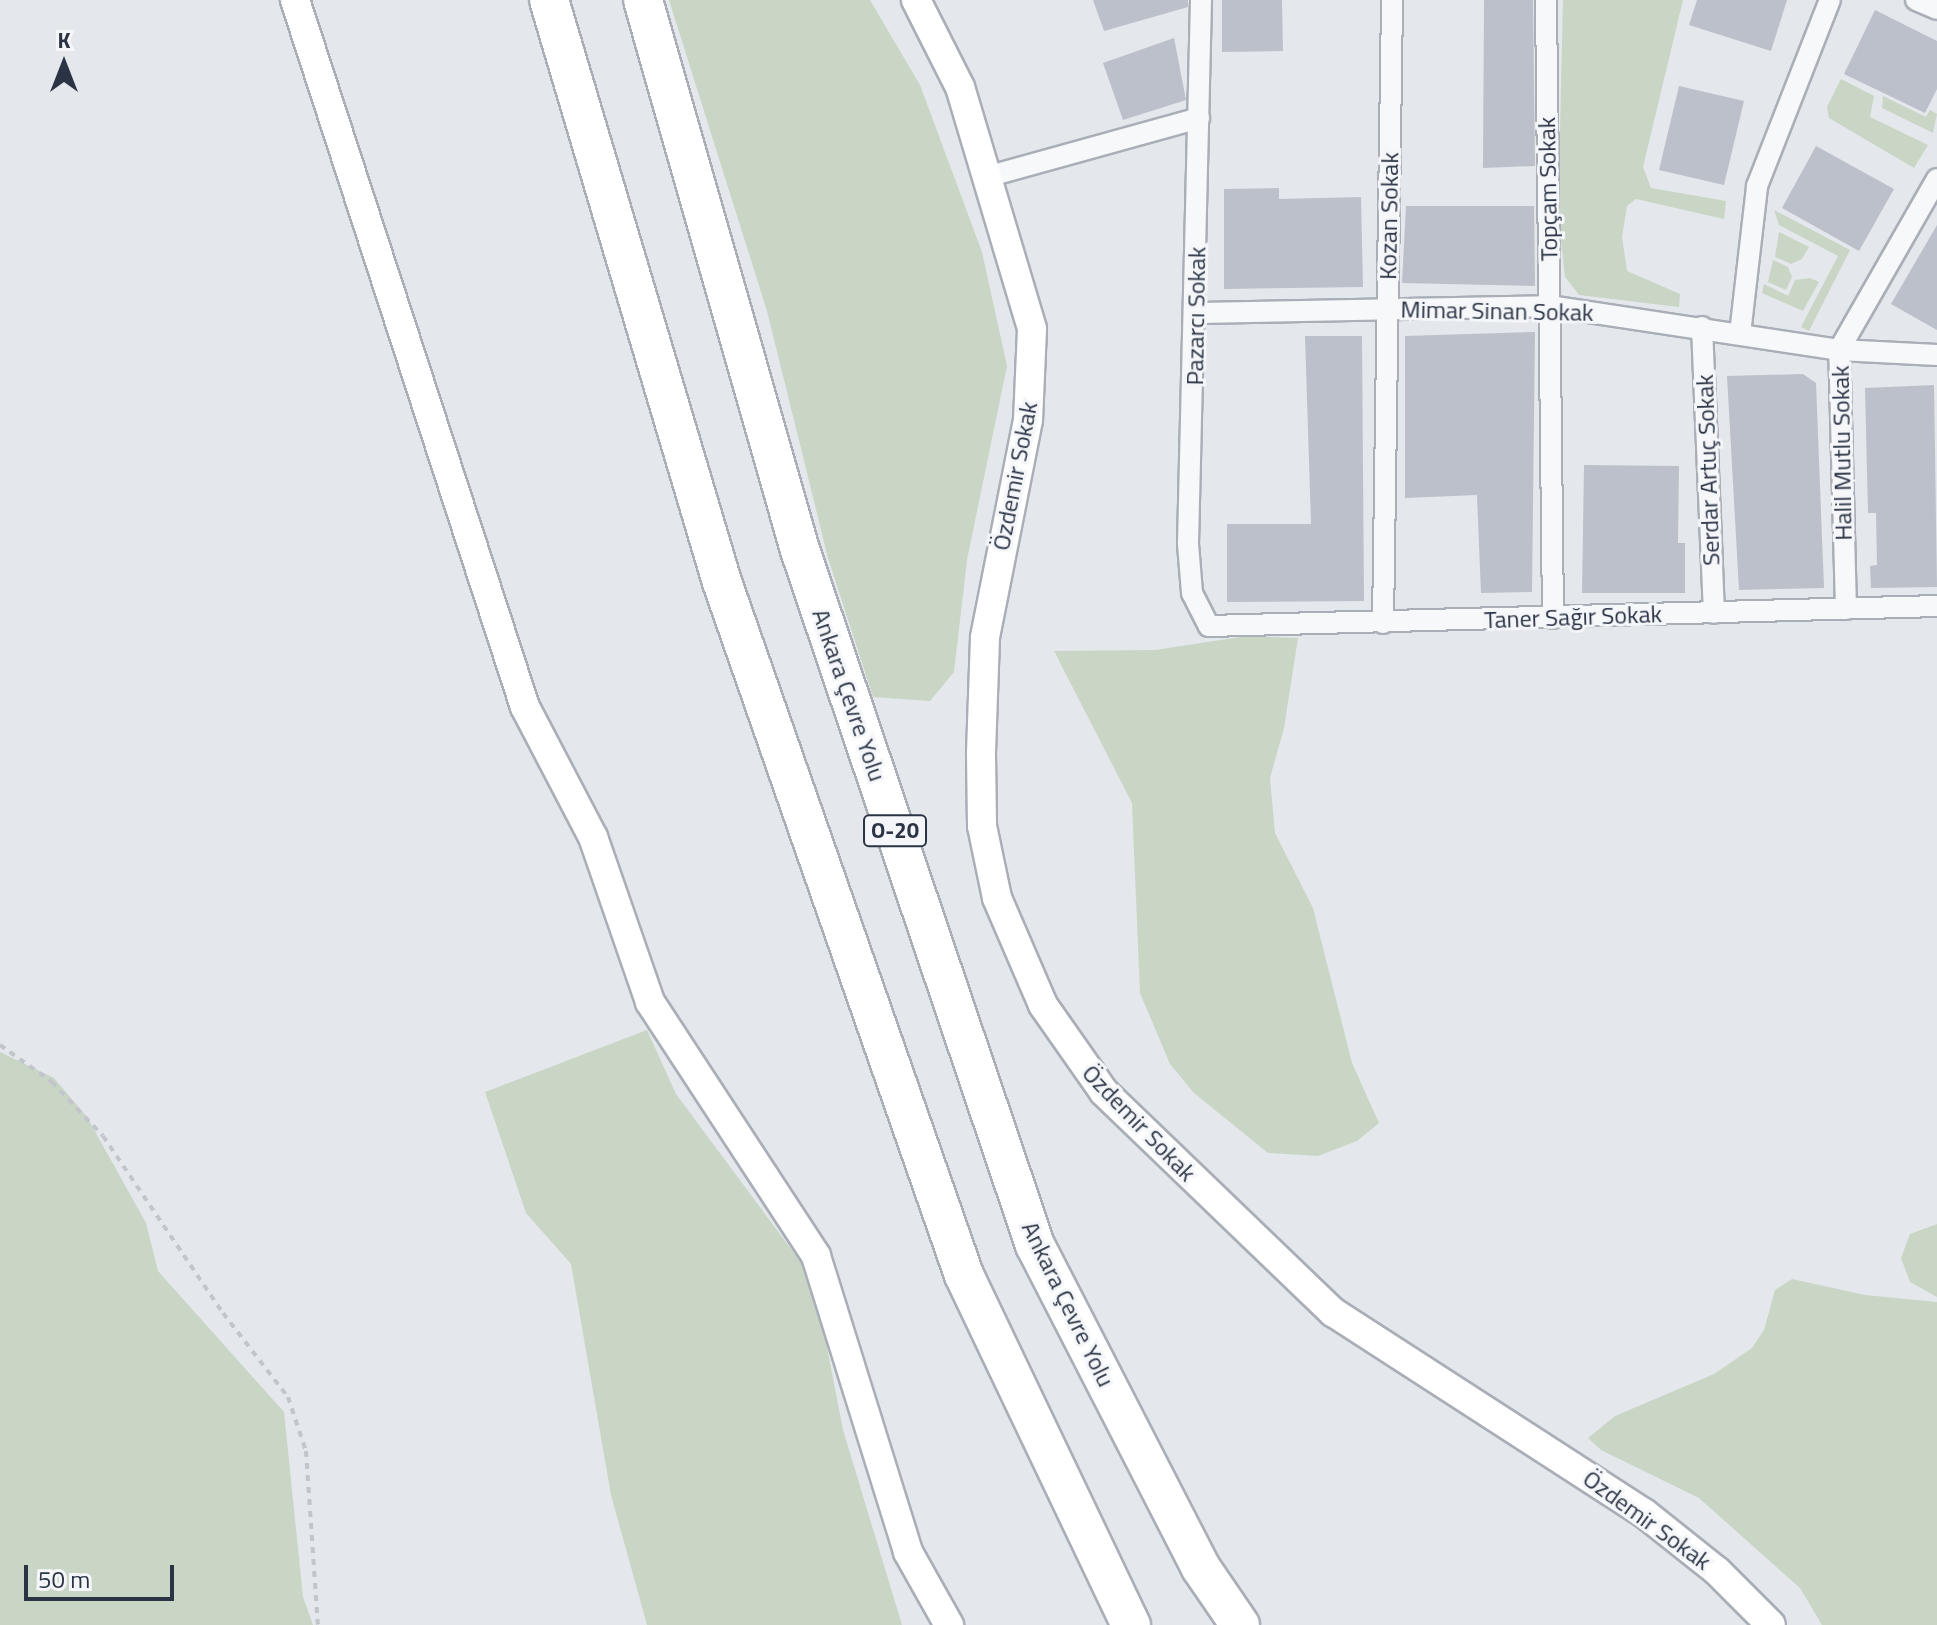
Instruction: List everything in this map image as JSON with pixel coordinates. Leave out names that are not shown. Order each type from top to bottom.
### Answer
[{"type":"highway","points":[[549,0],[722,582],[964,1275],[1131,1625]]},
{"type":"highway","name":"Ankara Çevre Yolu","points":[[643,0],[800,550],[1035,1245],[1201,1568],[1240,1625]]},
{"type":"street","points":[[295,0],[525,707],[593,837],[650,1002],[816,1256],[908,1552],[949,1625]]},
{"type":"street","name":"Pazarcı Sokak","points":[[1201,0],[1197,313],[1189,579],[1195,604],[1209,626]]},
{"type":"street","name":"Kozan Sokak","points":[[1383,623],[1392,0]]},
{"type":"street","name":"Topçam Sokak","points":[[1546,0],[1553,618]]},
{"type":"street","points":[[1740,334],[1757,186],[1830,0]]},
{"type":"street","points":[[1916,0],[1937,9]]},
{"type":"street","name":"Özdemir Sokak","points":[[920,1],[960,87],[990,176],[1026,301],[1034,366],[985,638],[982,826],[997,898],[1043,1005],[1114,1102],[1333,1312],[1644,1513],[1717,1571],[1771,1625]]},
{"type":"street","points":[[990,176],[1199,118]]},
{"type":"street","name":"Halil Mutlu Sokak","points":[[1846,609],[1839,350],[1937,179]]},
{"type":"street","name":"Mimar Sinan Sokak","points":[[1197,313],[1549,306],[1839,350],[1937,355]]},
{"type":"street","name":"Serdar Artuç Sokak","points":[[1702,327],[1714,613]]},
{"type":"street","points":[[1937,365],[1857,364],[1851,376],[1856,598],[1937,596]]},
{"type":"street","name":"Taner Sağır Sokak","points":[[1209,626],[1937,606]]},
{"type":"path","points":[[0,1045],[52,1082],[103,1136],[223,1313],[288,1397],[306,1451],[318,1625]]},
{"type":"green space","points":[[669,0],[870,0],[920,85],[982,252],[1007,366],[967,560],[954,672],[930,701],[873,697],[828,558],[767,311]]},
{"type":"green space","points":[[1563,0],[1683,0],[1643,167],[1651,188],[1726,201],[1724,219],[1636,199],[1627,206],[1622,237],[1627,271],[1680,294],[1679,307],[1579,295],[1565,277],[1558,213]]},
{"type":"green space","points":[[1841,79],[1874,96],[1870,117],[1928,145],[1914,168],[1829,118],[1827,107]]},
{"type":"green space","points":[[1883,96],[1926,117],[1930,110],[1937,114],[1933,133],[1882,108]]},
{"type":"green space","points":[[1774,210],[1850,250],[1809,331],[1801,327],[1838,256],[1779,225]]},
{"type":"green space","points":[[1779,232],[1809,247],[1802,259],[1791,264],[1775,257]]},
{"type":"green space","points":[[1773,260],[1788,267],[1792,277],[1786,290],[1768,282]]},
{"type":"green space","points":[[1810,278],[1819,282],[1803,311],[1762,293],[1764,284],[1788,296],[1795,280]]},
{"type":"green space","points":[[1247,636],[1298,638],[1284,728],[1270,778],[1275,833],[1313,908],[1352,1063],[1379,1123],[1357,1141],[1318,1156],[1268,1153],[1194,1093],[1170,1064],[1140,993],[1132,803],[1054,651],[1155,650]]},
{"type":"green space","points":[[647,1030],[676,1094],[814,1280],[843,1430],[902,1625],[647,1625],[611,1495],[571,1264],[526,1213],[485,1092]]},
{"type":"green space","points":[[0,1052],[54,1078],[87,1117],[146,1223],[158,1271],[284,1412],[303,1597],[313,1625],[0,1625]]},
{"type":"green space","points":[[1937,1224],[1937,1297],[1910,1282],[1901,1258],[1910,1234]]},
{"type":"green space","points":[[1792,1279],[1865,1295],[1937,1302],[1937,1625],[1822,1625],[1800,1588],[1699,1498],[1601,1450],[1588,1438],[1615,1416],[1714,1374],[1752,1348],[1764,1330],[1775,1290]]},
{"type":"building","points":[[1093,0],[1188,0],[1188,7],[1104,31]]},
{"type":"building","points":[[1222,0],[1282,0],[1283,51],[1222,52]]},
{"type":"building","points":[[1484,0],[1533,0],[1535,166],[1483,168]]},
{"type":"building","points":[[1697,0],[1787,0],[1771,51],[1689,25]]},
{"type":"building","points":[[1875,10],[1937,41],[1937,89],[1925,113],[1844,74]]},
{"type":"building","points":[[1174,38],[1186,100],[1123,120],[1103,63]]},
{"type":"building","points":[[1679,86],[1744,101],[1724,185],[1659,170]]},
{"type":"building","points":[[1816,146],[1894,189],[1859,251],[1782,208]]},
{"type":"building","points":[[1279,188],[1279,199],[1361,197],[1363,287],[1224,289],[1224,189]]},
{"type":"building","points":[[1406,206],[1534,206],[1535,286],[1402,283]]},
{"type":"building","points":[[1937,225],[1937,330],[1891,304]]},
{"type":"building","points":[[1535,332],[1532,592],[1481,593],[1477,495],[1405,498],[1405,336]]},
{"type":"building","points":[[1305,336],[1362,336],[1364,601],[1227,602],[1227,524],[1311,524]]},
{"type":"building","points":[[1803,374],[1816,383],[1824,588],[1739,590],[1727,376]]},
{"type":"building","points":[[1934,385],[1937,587],[1871,588],[1870,566],[1877,565],[1876,513],[1868,513],[1865,388]]},
{"type":"building","points":[[1584,465],[1679,466],[1678,543],[1685,543],[1685,593],[1582,593]]}]
